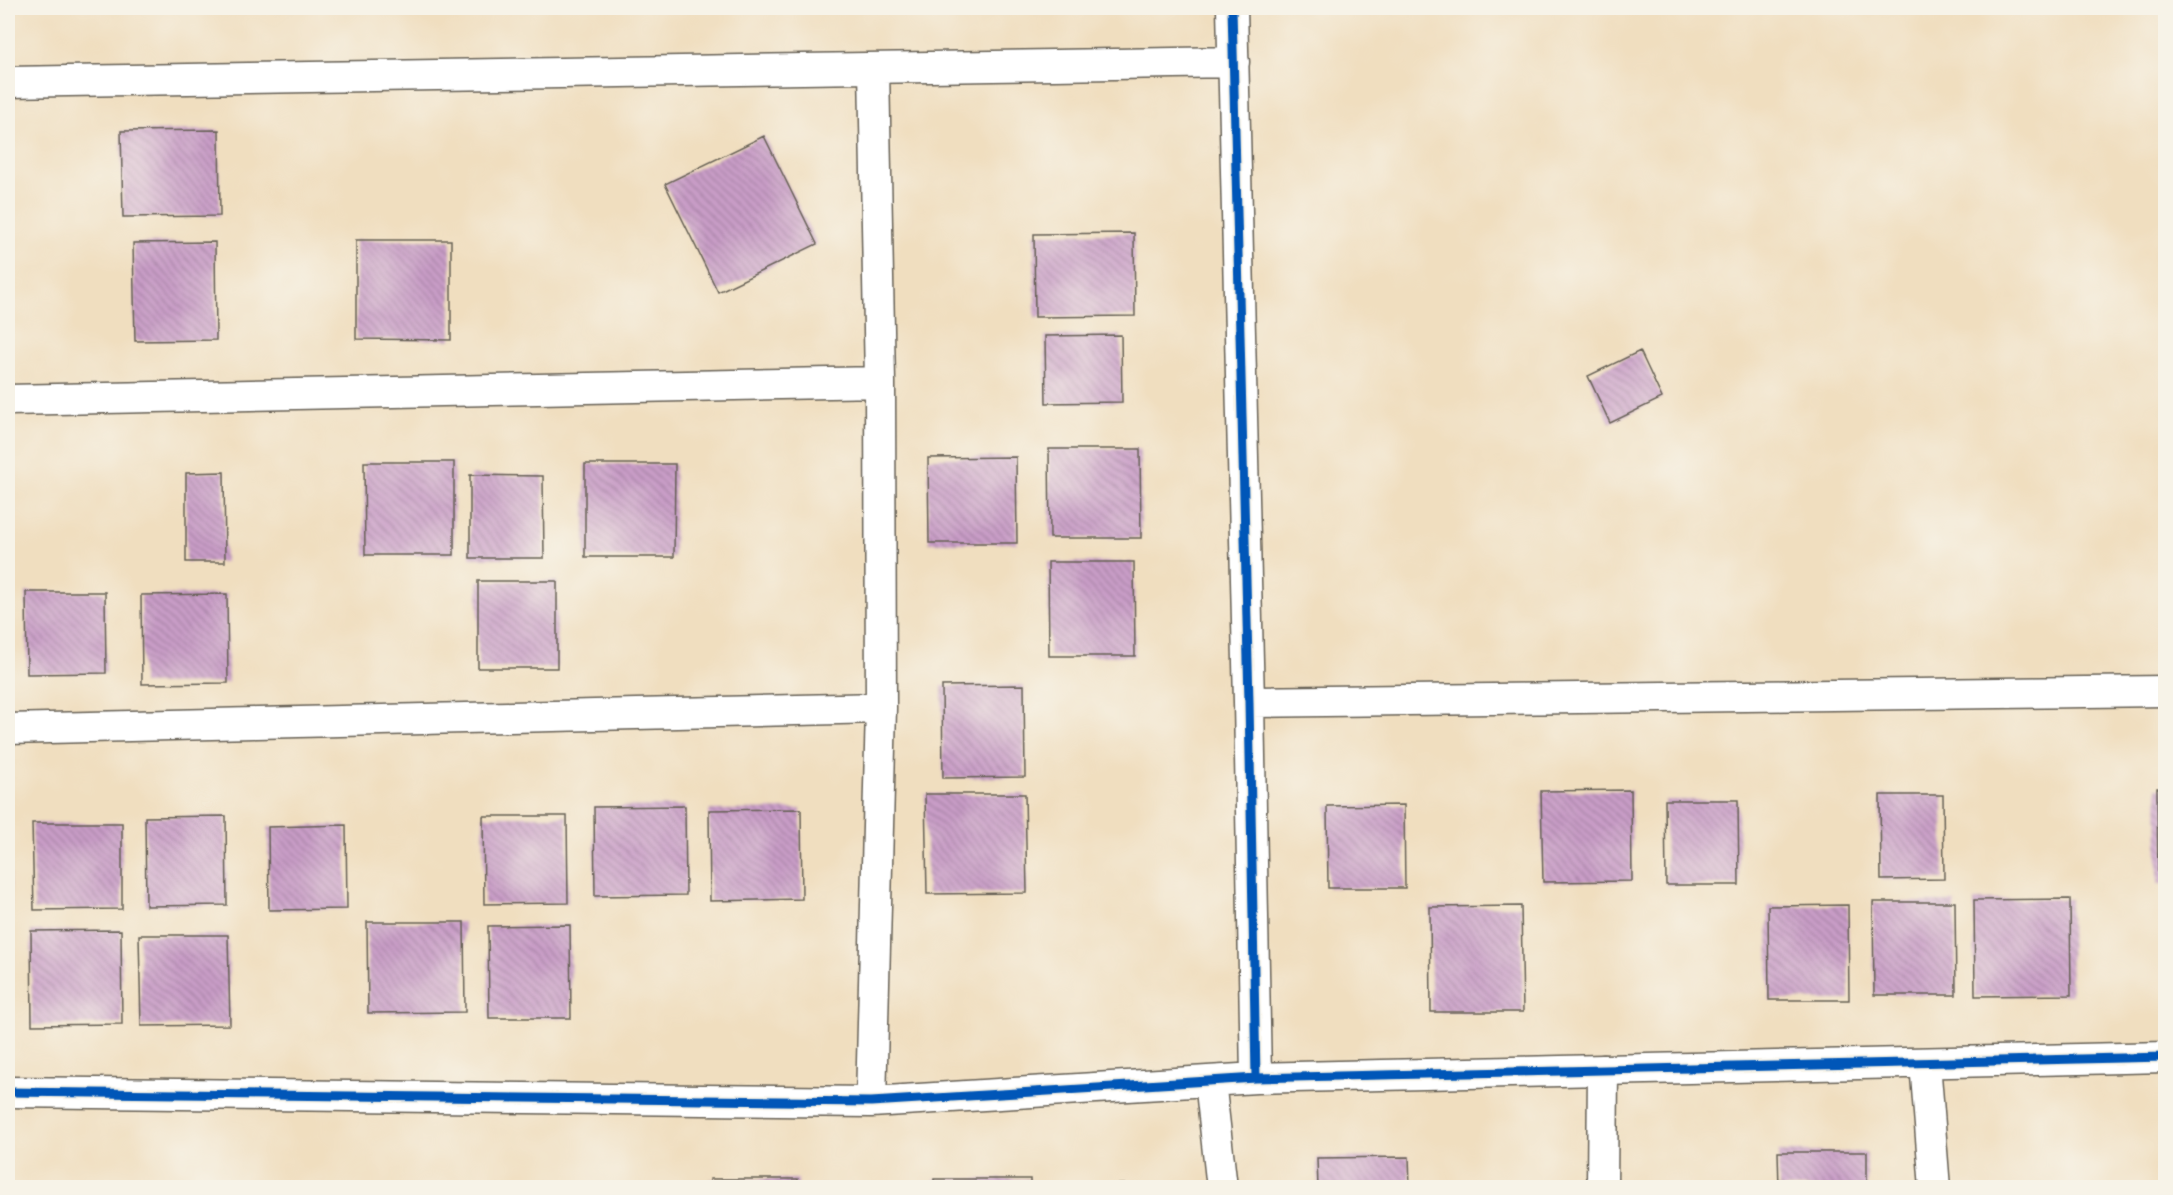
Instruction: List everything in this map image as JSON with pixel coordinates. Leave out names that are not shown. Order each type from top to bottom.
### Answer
[{"type":"street","points":[[1232,8],[1250,702],[1256,1078]]},
{"type":"street","points":[[8,81],[1234,62]]},
{"type":"street","points":[[871,1102],[881,708],[880,382],[874,68]]},
{"type":"street","points":[[8,400],[880,382]]},
{"type":"street","points":[[1250,702],[2166,691]]},
{"type":"street","points":[[8,729],[881,708]]},
{"type":"street","points":[[8,1092],[871,1102],[1256,1078],[2166,1057]]},
{"type":"street","points":[[1925,1063],[1935,1188]]},
{"type":"street","points":[[1602,1188],[1603,1070]]},
{"type":"street","points":[[1210,1081],[1222,1188]]},
{"type":"building","points":[[219,130],[220,216],[123,217],[121,131]]},
{"type":"building","points":[[764,136],[817,244],[718,292],[665,184]]},
{"type":"building","points":[[1134,233],[1135,316],[1035,317],[1034,234]]},
{"type":"building","points":[[356,240],[451,240],[451,340],[356,339]]},
{"type":"building","points":[[215,242],[216,340],[135,341],[133,243]]},
{"type":"building","points":[[1121,335],[1122,402],[1046,403],[1045,336]]},
{"type":"building","points":[[1640,351],[1662,398],[1610,423],[1588,376]]},
{"type":"building","points":[[1049,449],[1140,449],[1141,538],[1050,538]]},
{"type":"building","points":[[1016,457],[1017,543],[929,543],[928,458]]},
{"type":"building","points":[[364,462],[454,462],[454,555],[365,555]]},
{"type":"building","points":[[585,464],[675,464],[674,557],[585,557]]},
{"type":"building","points":[[224,472],[225,562],[186,562],[186,473]]},
{"type":"building","points":[[470,475],[543,476],[544,558],[470,558]]},
{"type":"building","points":[[1048,562],[1134,562],[1135,656],[1049,656]]},
{"type":"building","points":[[478,581],[557,581],[557,668],[478,668]]},
{"type":"building","points":[[26,592],[105,592],[106,673],[27,674]]},
{"type":"building","points":[[227,594],[228,683],[142,684],[141,595]]},
{"type":"building","points":[[1024,685],[1025,777],[943,778],[942,686]]},
{"type":"building","points":[[2157,788],[2166,788],[2166,884],[2158,884]]},
{"type":"building","points":[[1631,790],[1632,881],[1543,882],[1541,791]]},
{"type":"building","points":[[925,794],[1025,794],[1027,893],[927,894]]},
{"type":"building","points":[[1880,795],[1943,795],[1944,879],[1881,880]]},
{"type":"building","points":[[1665,800],[1738,800],[1739,885],[1666,885]]},
{"type":"building","points":[[1404,805],[1405,888],[1328,888],[1327,806]]},
{"type":"building","points":[[685,806],[686,895],[595,896],[594,807]]},
{"type":"building","points":[[801,809],[802,899],[710,901],[709,810]]},
{"type":"building","points":[[226,816],[227,905],[146,906],[145,817]]},
{"type":"building","points":[[483,816],[567,816],[568,903],[484,904]]},
{"type":"building","points":[[32,823],[122,823],[122,909],[34,910]]},
{"type":"building","points":[[346,825],[347,909],[269,910],[268,827]]},
{"type":"building","points":[[8,846],[10,846],[11,911],[8,911]]},
{"type":"building","points":[[2070,899],[2071,995],[1975,996],[1974,900]]},
{"type":"building","points":[[1873,902],[1955,902],[1956,995],[1874,995]]},
{"type":"building","points":[[1848,905],[1849,1000],[1769,1000],[1768,906]]},
{"type":"building","points":[[1521,906],[1523,1012],[1431,1012],[1430,907]]},
{"type":"building","points":[[367,922],[464,922],[465,1012],[368,1013]]},
{"type":"building","points":[[570,925],[571,1018],[489,1018],[488,926]]},
{"type":"building","points":[[121,930],[122,1024],[32,1025],[31,931]]},
{"type":"building","points":[[139,935],[228,935],[230,1025],[141,1026]]},
{"type":"building","points":[[1778,1152],[1867,1152],[1867,1188],[1779,1188]]},
{"type":"building","points":[[1409,1157],[1410,1188],[1318,1188],[1317,1158]]},
{"type":"building","points":[[710,1179],[798,1179],[798,1188],[710,1188]]},
{"type":"building","points":[[934,1179],[1030,1179],[1030,1188],[934,1188]]},
{"type":"building","points":[[919,1184],[919,1188],[820,1188],[820,1185]]},
{"type":"building","points":[[1153,1184],[1153,1188],[1058,1188],[1058,1185]]},
{"type":"cycle path","points":[[1232,8],[1256,1078],[2166,1057]]},
{"type":"cycle path","points":[[8,1092],[871,1102],[1256,1078]]}]
